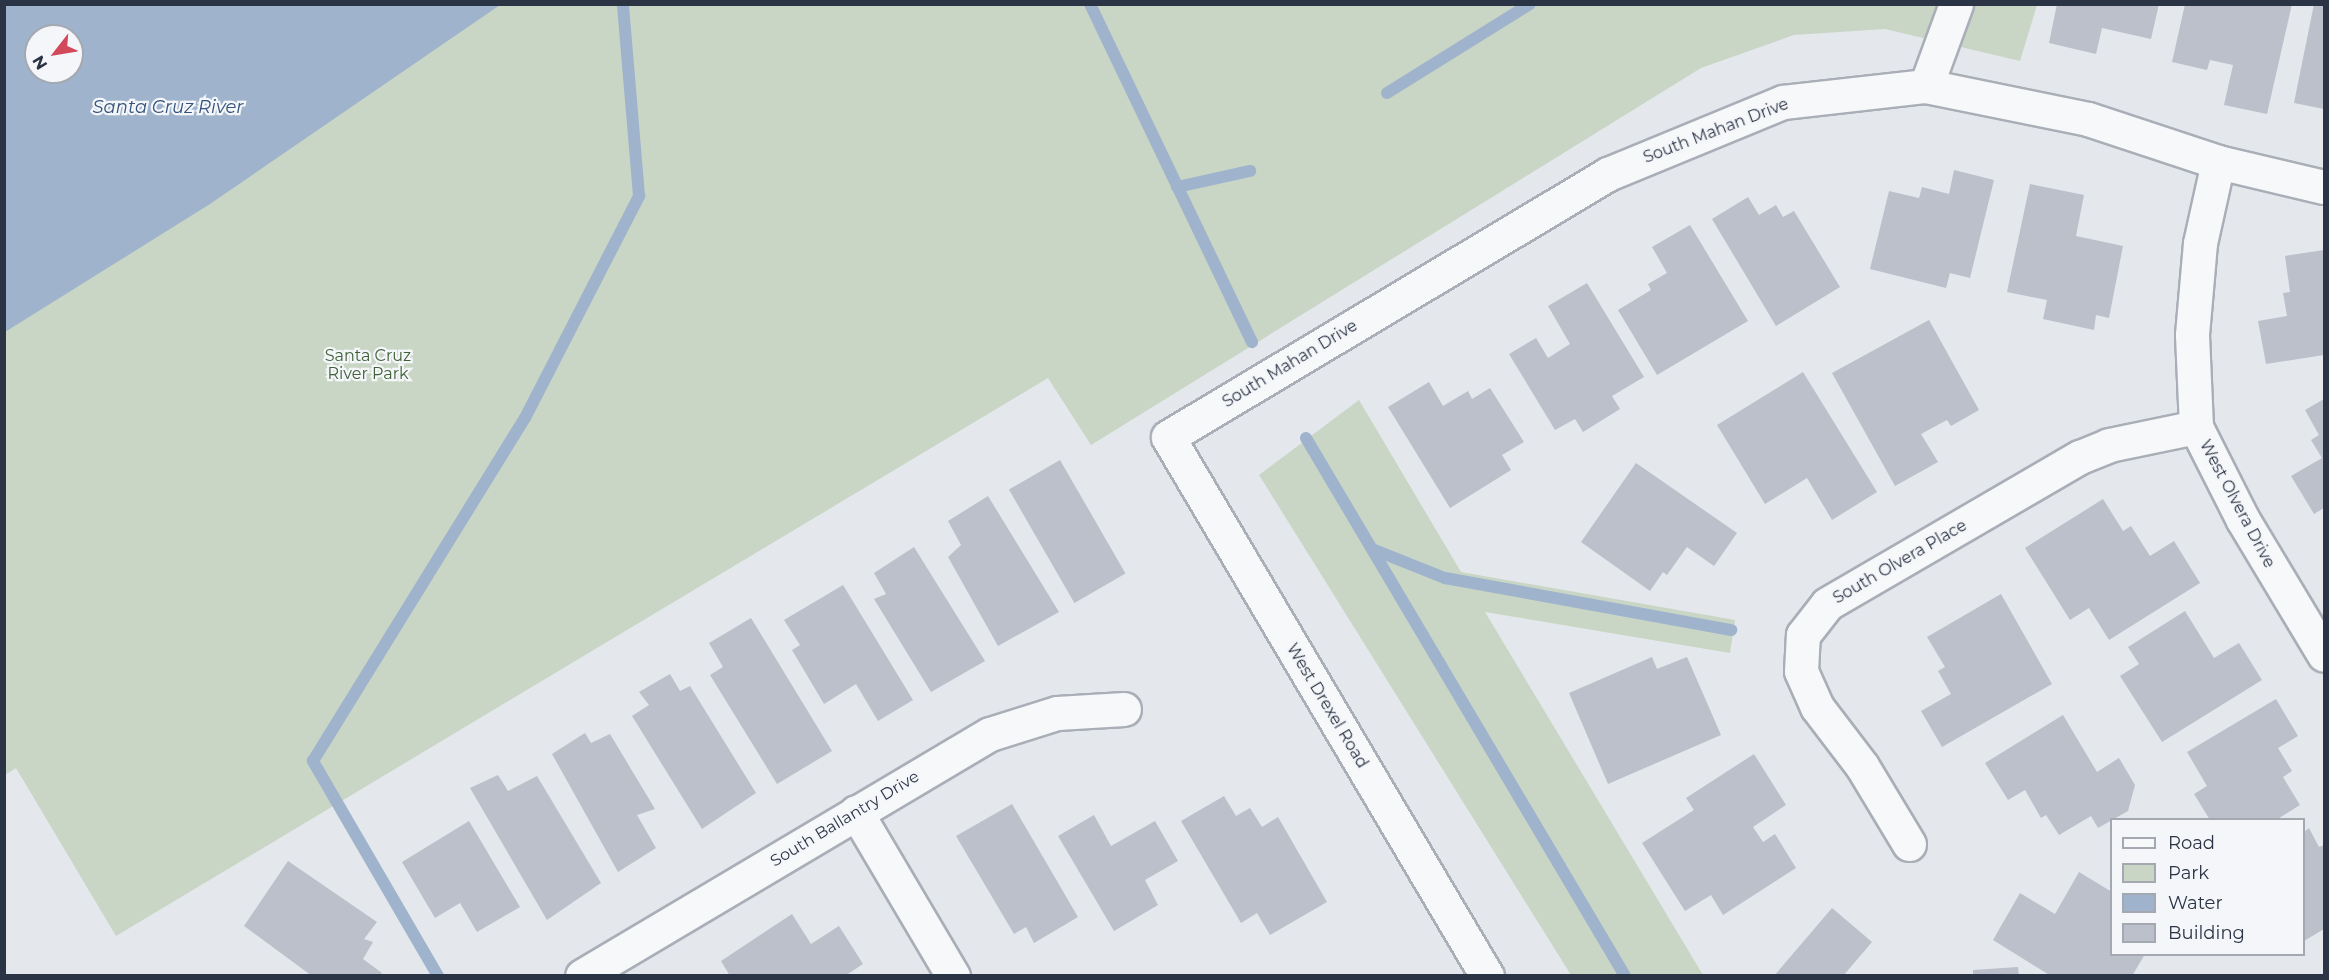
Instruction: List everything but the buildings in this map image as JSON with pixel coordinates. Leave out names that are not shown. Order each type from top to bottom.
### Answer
[{"type":"street","points":[[1926,86],[1956,4]]},
{"type":"street","name":"South Mahan Drive","points":[[1168,437],[1608,174],[1783,102],[1926,86],[2088,119],[2218,162],[2325,187]]},
{"type":"street","name":"West Olvera Drive","points":[[2218,162],[2200,243],[2192,335],[2196,427],[2243,520],[2325,655]]},
{"type":"street","name":"South Olvera Place","points":[[1909,844],[1862,766],[1817,707],[1801,671],[1803,635],[1827,604],[2080,457],[2109,446],[2196,427]]},
{"type":"street","name":"West Drexel Road","points":[[1168,437],[1487,975]]},
{"type":"street","name":"South Ballantry Drive","points":[[582,975],[990,734],[1023,721],[1057,713],[1124,709]]},
{"type":"street","points":[[856,812],[953,975]]},
{"type":"green space","name":"Santa Cruz River Park","points":[[4,5],[2037,5],[2020,61],[1885,29],[1794,35],[1701,68],[1091,445],[1048,378],[116,936],[16,768],[5,775]]},
{"type":"green space","points":[[1359,400],[1461,572],[1735,620],[1730,653],[1485,612],[1703,975],[1571,975],[1259,475]]},
{"type":"water","name":"Santa Cruz River","points":[[5,4],[500,4],[500,5],[210,204],[5,332]]},
{"type":"waterway","points":[[438,976],[313,761],[525,418],[639,196],[623,4]]},
{"type":"waterway","points":[[1090,4],[1252,342]]},
{"type":"waterway","points":[[1387,93],[1530,4]]},
{"type":"waterway","points":[[1177,187],[1250,171]]},
{"type":"waterway","points":[[1306,438],[1625,976]]},
{"type":"waterway","points":[[1372,549],[1445,578],[1731,630]]}]
